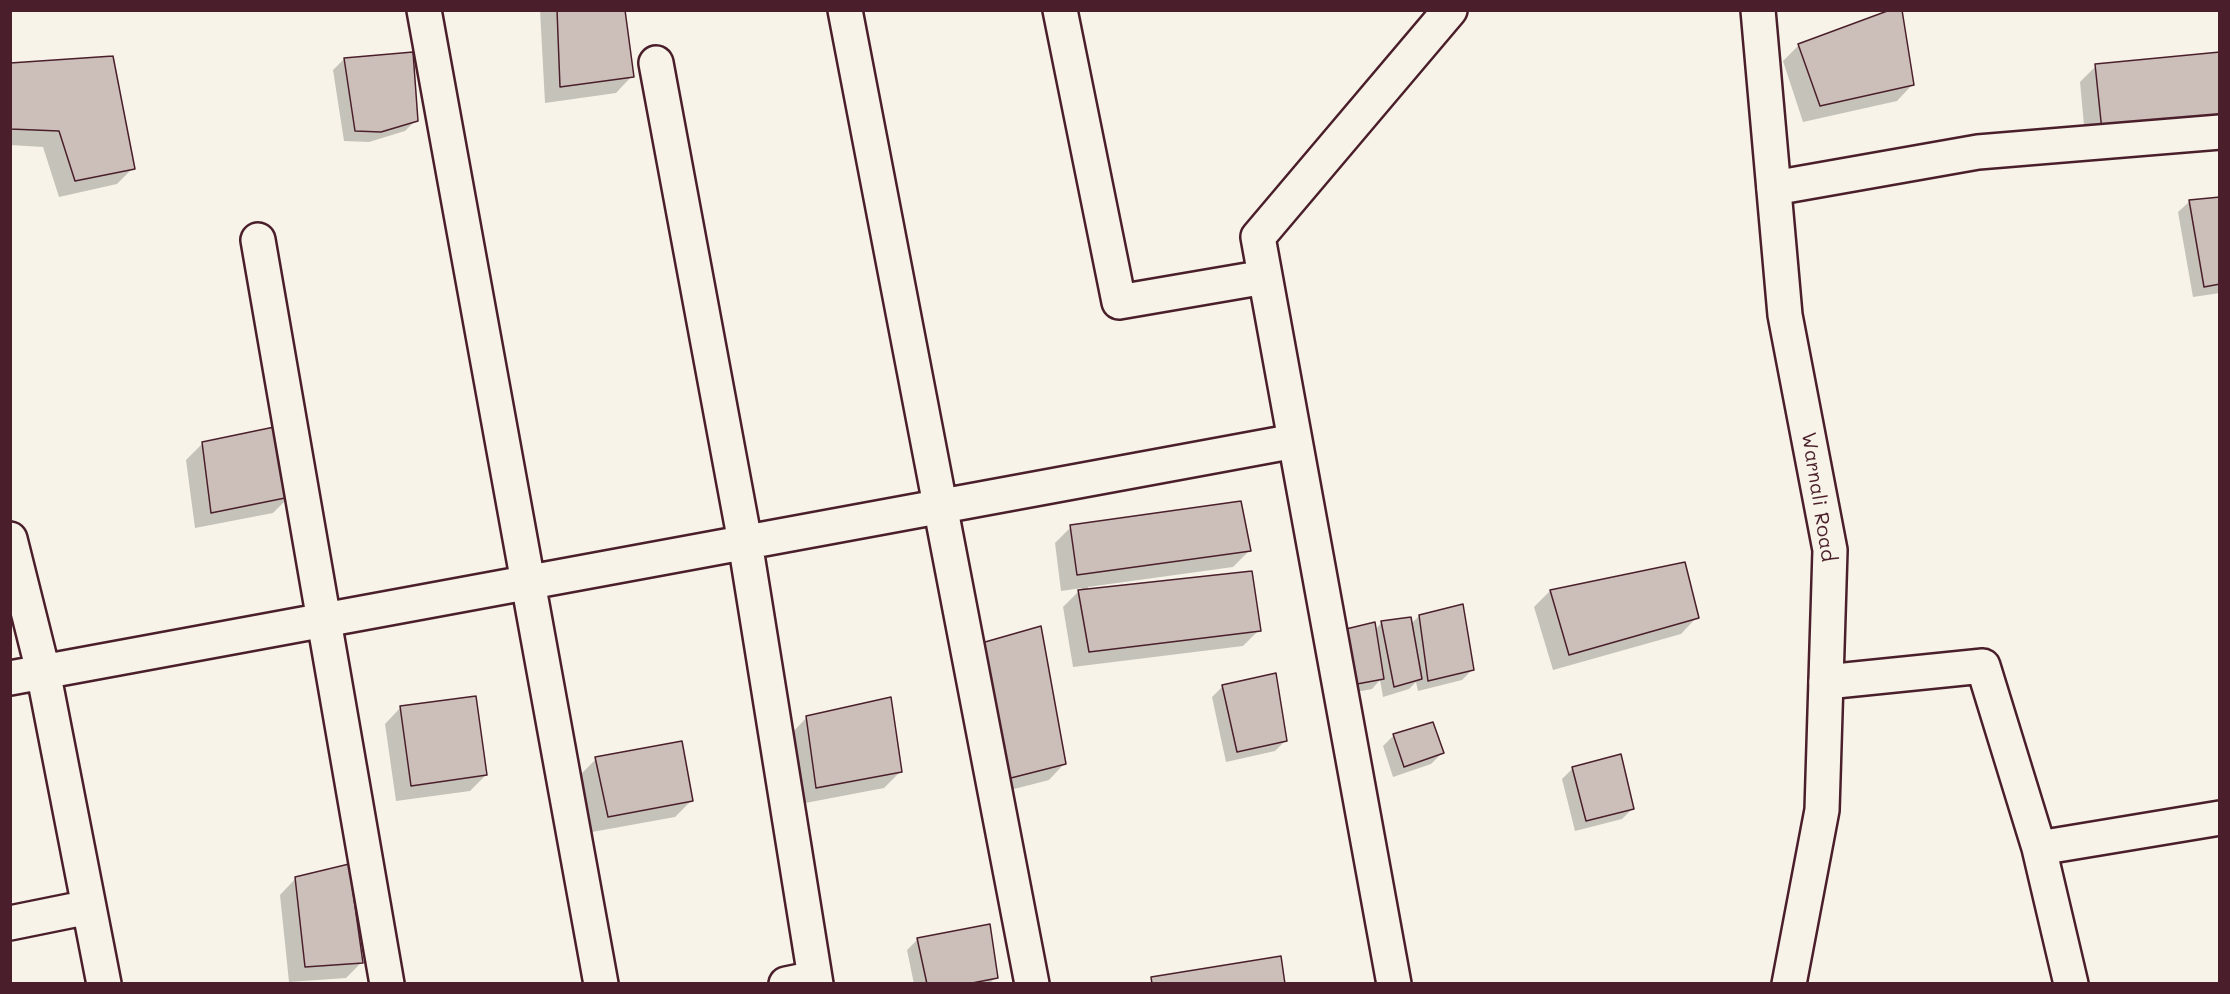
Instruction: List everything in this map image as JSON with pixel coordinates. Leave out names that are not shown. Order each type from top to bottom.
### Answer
[{"type":"street","points":[[424,10],[601,984]]},
{"type":"street","points":[[845,10],[1032,984]]},
{"type":"street","points":[[1060,10],[1119,302],[1265,277]]},
{"type":"street","points":[[1394,984],[1258,237],[1450,10]]},
{"type":"street","name":"Warnali Road","points":[[1758,10],[1785,315],[1830,550],[1822,810],[1789,984]]},
{"type":"street","points":[[656,63],[745,542],[806,982]]},
{"type":"street","points":[[1774,188],[1978,153],[2220,132]]},
{"type":"street","points":[[258,240],[387,984]]},
{"type":"street","points":[[10,678],[1295,441]]},
{"type":"street","points":[[10,539],[43,671],[104,984]]},
{"type":"street","points":[[1826,682],[1983,666],[2039,848],[2071,984]]},
{"type":"street","points":[[2039,848],[2220,818]]},
{"type":"street","points":[[10,923],[89,908]]},
{"type":"building","points":[[557,10],[625,10],[634,77],[560,87]]},
{"type":"building","points":[[1890,10],[1902,10],[1914,85],[1820,106],[1798,44]]},
{"type":"building","points":[[413,52],[418,121],[381,132],[355,131],[344,58]]},
{"type":"building","points":[[2220,52],[2220,120],[2102,131],[2095,64]]},
{"type":"building","points":[[113,56],[135,169],[75,181],[59,131],[10,129],[10,63]]},
{"type":"building","points":[[2220,197],[2220,284],[2204,287],[2189,200]]},
{"type":"building","points":[[279,426],[290,497],[211,513],[202,442]]},
{"type":"building","points":[[1241,501],[1251,551],[1077,575],[1070,525]]},
{"type":"building","points":[[1685,562],[1699,618],[1569,655],[1550,590]]},
{"type":"building","points":[[1252,571],[1261,631],[1089,652],[1078,590]]},
{"type":"building","points":[[1463,604],[1474,670],[1428,681],[1419,615]]},
{"type":"building","points":[[1411,617],[1422,679],[1394,687],[1381,621]]},
{"type":"building","points":[[1375,622],[1384,679],[1357,684],[1346,629]]},
{"type":"building","points":[[1041,626],[1066,764],[1007,779],[978,644]]},
{"type":"building","points":[[1276,673],[1287,741],[1237,752],[1222,685]]},
{"type":"building","points":[[476,696],[487,775],[411,786],[400,706]]},
{"type":"building","points":[[891,697],[902,772],[816,788],[806,716]]},
{"type":"building","points":[[1433,722],[1444,753],[1404,767],[1393,734]]},
{"type":"building","points":[[682,741],[693,801],[608,817],[595,757]]},
{"type":"building","points":[[1621,754],[1634,809],[1586,821],[1572,767]]},
{"type":"building","points":[[349,864],[363,963],[305,967],[295,877]]},
{"type":"building","points":[[990,924],[998,978],[967,984],[927,984],[917,938]]},
{"type":"building","points":[[1281,956],[1285,984],[1152,984],[1151,977]]}]
